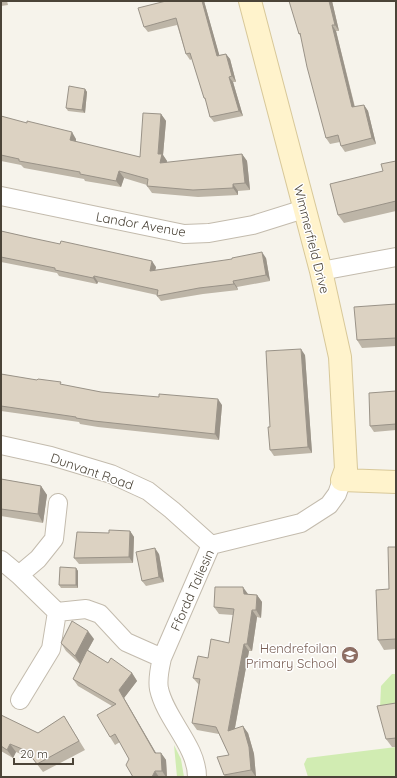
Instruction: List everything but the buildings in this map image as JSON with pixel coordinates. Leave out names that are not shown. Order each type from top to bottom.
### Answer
[{"type":"street","name":"Wimmerfield Drive","points":[[250,1],[321,271],[340,357],[346,469],[342,480]]},
{"type":"street","name":"Landor Avenue","points":[[1,196],[184,234],[208,233],[253,225],[304,209]]},
{"type":"street","points":[[321,271],[396,258]]},
{"type":"street","name":"Dunvant Road","points":[[1,445],[51,456],[111,474],[148,491],[211,545]]},
{"type":"street","points":[[342,480],[396,482]]},
{"type":"street","name":"Ffordd Taliesin","points":[[197,777],[196,764],[189,748],[166,709],[159,688],[159,672],[162,658],[211,545],[301,523],[329,505],[337,494],[342,480]]},
{"type":"street","points":[[19,576],[38,559],[54,539],[58,503]]},
{"type":"street","points":[[1,560],[57,612],[86,609],[100,614],[126,642],[162,658]]},
{"type":"street","points":[[20,700],[51,649],[57,612]]},
{"type":"green space","points":[[392,674],[396,674],[396,706],[380,708],[381,686]]},
{"type":"green space","points":[[174,745],[181,759],[184,777],[177,777]]},
{"type":"green space","points":[[396,747],[396,777],[308,777],[304,764],[307,758]]},
{"type":"place","name":"Hendrefoilan Primary School","points":[[350,655]]}]
